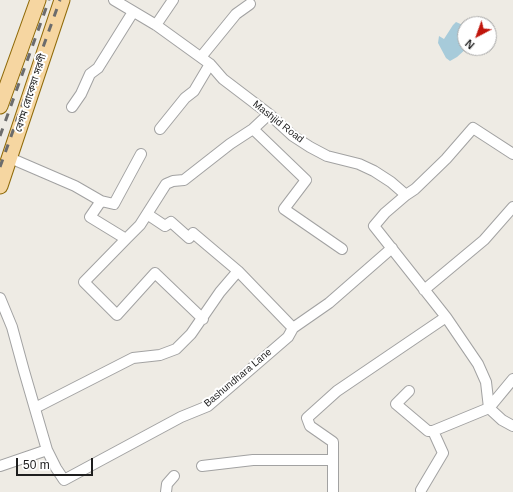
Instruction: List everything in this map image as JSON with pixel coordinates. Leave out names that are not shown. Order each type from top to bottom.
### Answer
[{"type":"main road","points":[[0,106],[38,0]]},
{"type":"main road","name":"বেগম রোকেয়া সরণী","points":[[0,186],[62,0]]},
{"type":"street","name":"Mashjid Road","points":[[114,0],[156,26],[201,57],[210,64],[223,79],[269,114],[293,136],[328,156],[359,164],[374,171],[406,194]]},
{"type":"street","points":[[156,26],[174,0]]},
{"type":"street","points":[[201,57],[236,14],[250,4]]},
{"type":"street","points":[[72,107],[81,94],[90,74],[98,68],[133,12]]},
{"type":"street","points":[[160,129],[185,98],[194,91],[210,64]]},
{"type":"street","points":[[203,319],[155,272],[117,315],[84,282],[140,225],[166,184],[172,181],[184,180],[230,144],[253,129],[269,114]]},
{"type":"street","points":[[513,154],[473,128],[446,159],[415,189],[406,194],[385,213],[374,226],[446,317],[478,364],[486,382],[489,408],[502,420],[513,426]]},
{"type":"street","points":[[253,129],[306,180],[284,209],[342,249]]},
{"type":"street","points":[[10,158],[75,186],[101,201],[114,204],[140,154]]},
{"type":"street","points":[[101,201],[90,217],[126,239]]},
{"type":"street","points":[[424,290],[484,240],[513,207]]},
{"type":"street","points":[[147,214],[165,226],[171,222],[189,238],[193,233],[238,271],[293,328]]},
{"type":"street","name":"Bashundhara Lane","points":[[47,450],[64,480],[174,420],[208,406],[288,337],[293,328],[329,303],[392,248]]},
{"type":"street","points":[[35,408],[133,358],[160,355],[176,349],[203,319],[220,292],[238,271]]},
{"type":"street","points":[[0,298],[12,327],[47,450],[0,466]]},
{"type":"street","points":[[333,492],[333,442],[310,426],[307,418],[337,391],[446,317]]},
{"type":"street","points":[[409,391],[396,404],[428,431],[433,431],[489,408],[513,379]]},
{"type":"street","points":[[421,490],[443,453],[433,431]]},
{"type":"street","points":[[202,466],[253,460],[333,460]]},
{"type":"street","points":[[166,492],[168,484],[174,476]]},
{"type":"water","points":[[457,22],[458,56],[450,61],[446,58],[438,43],[439,36],[444,39],[453,25]]},
{"type":"railway","points":[[0,136],[49,0]]},
{"type":"railway","points":[[0,167],[60,0]]}]
